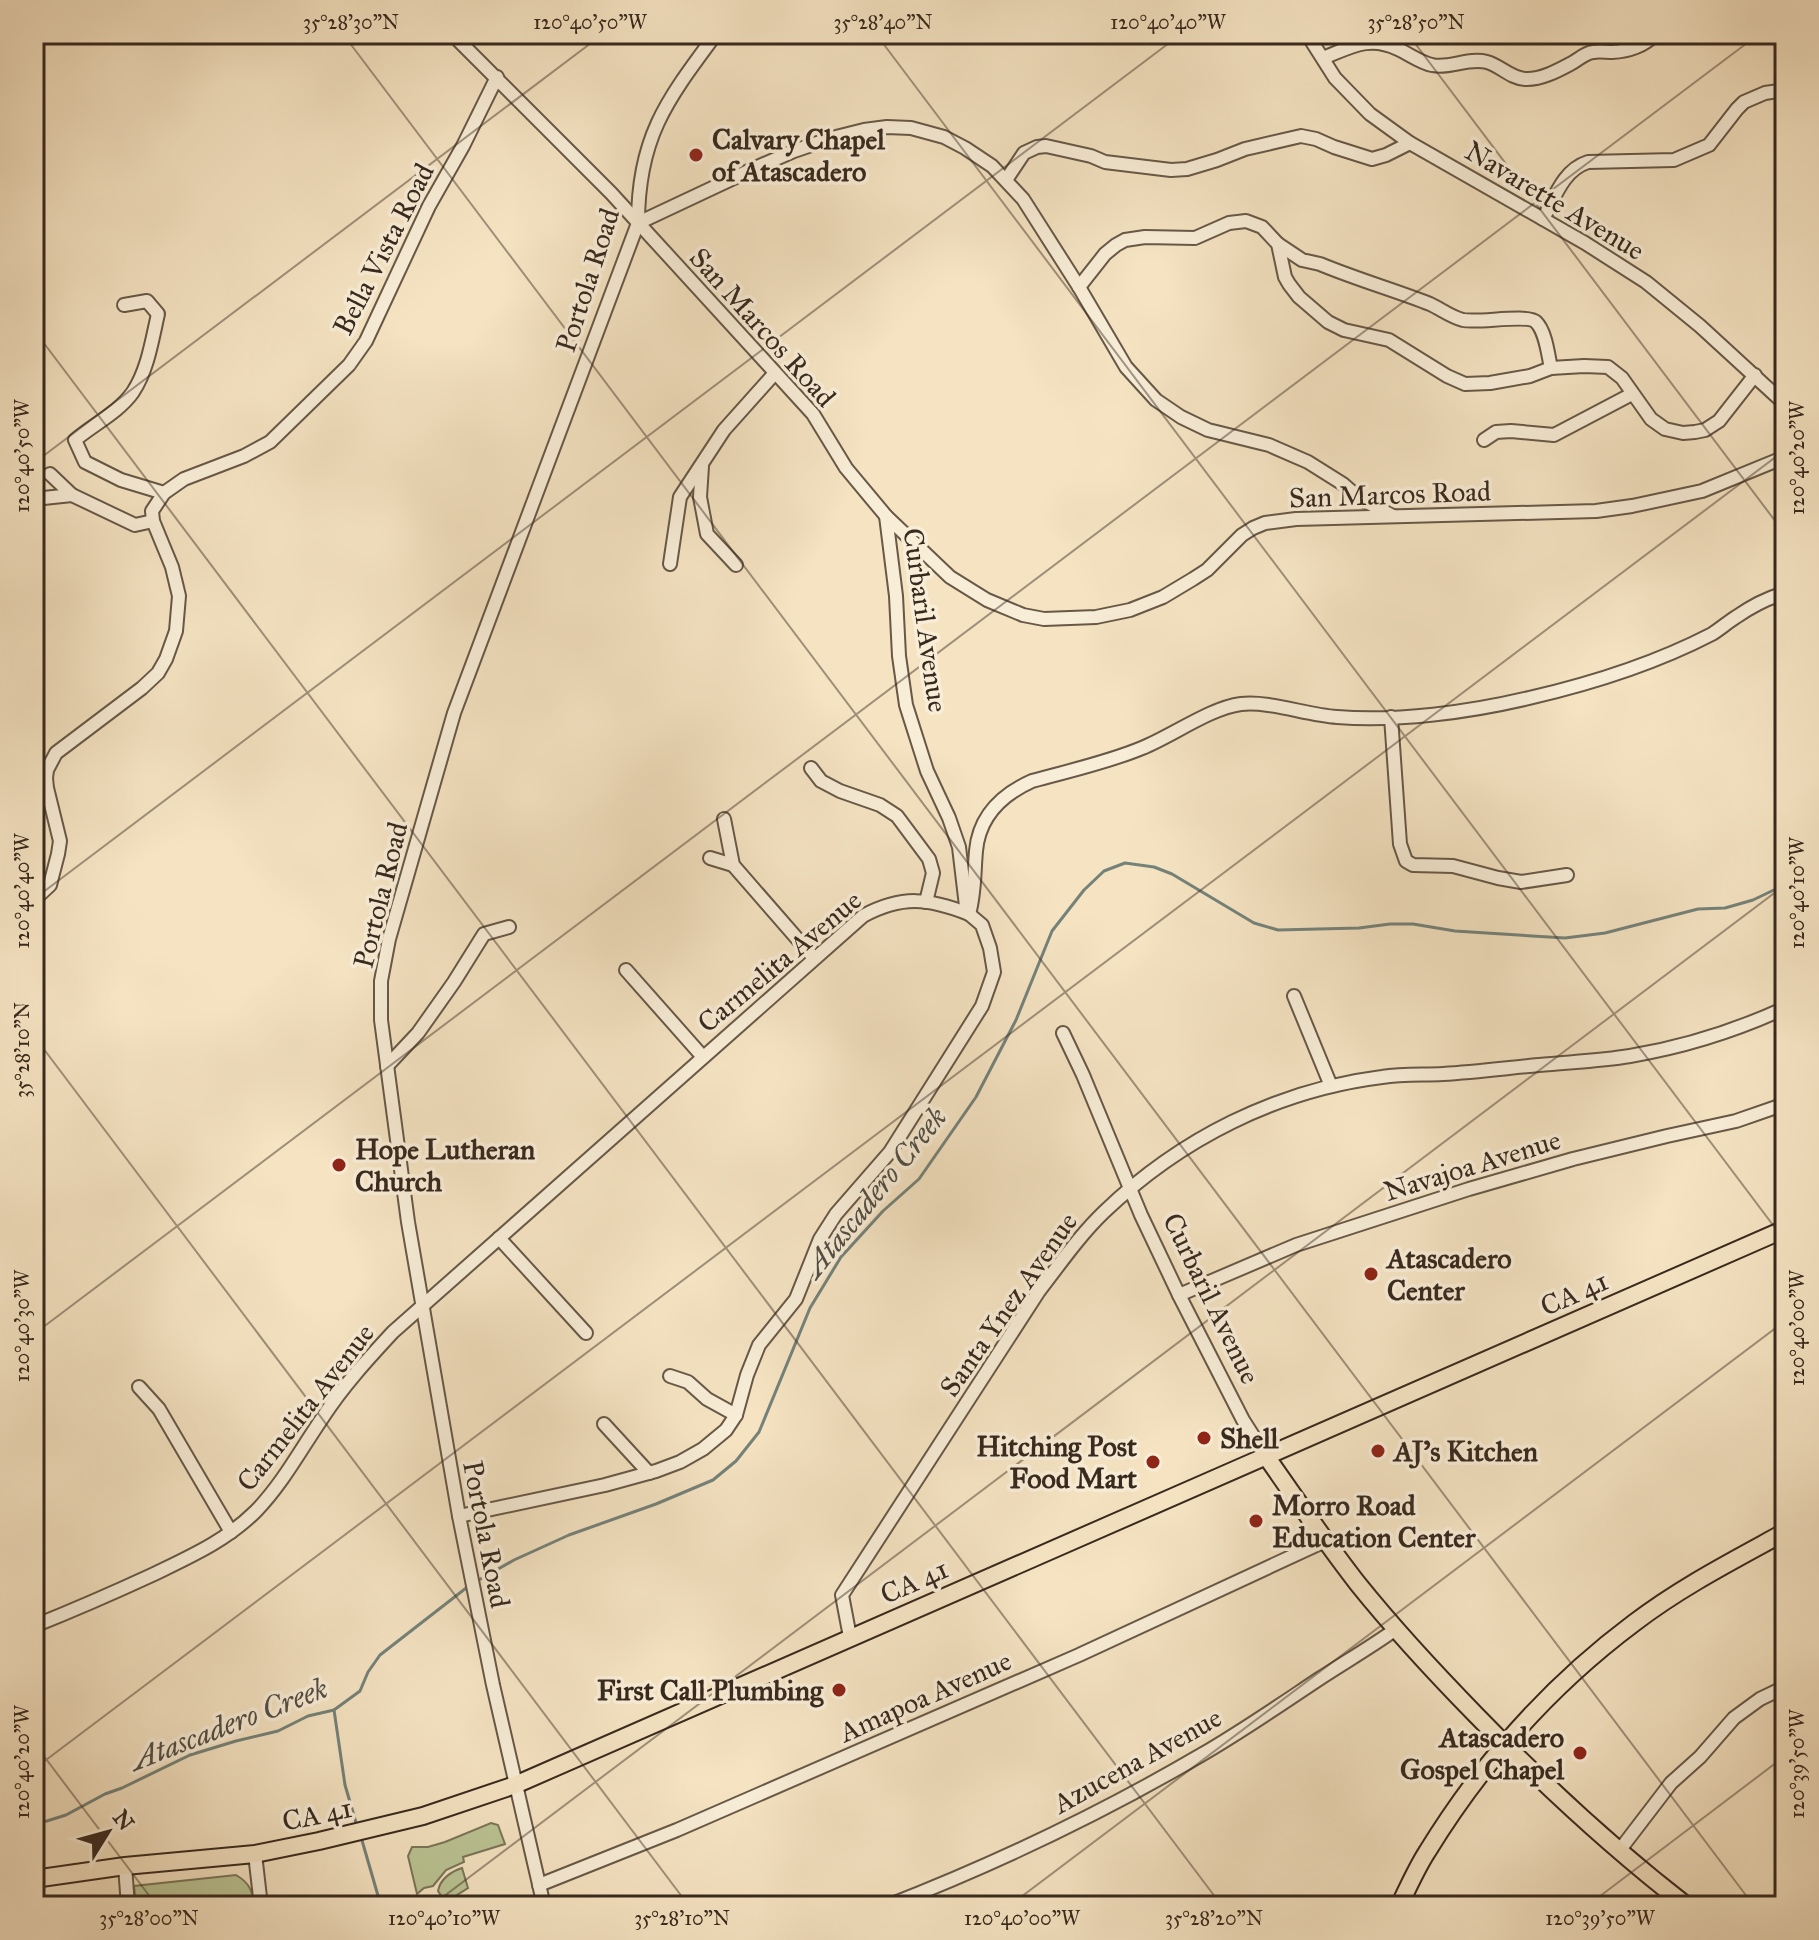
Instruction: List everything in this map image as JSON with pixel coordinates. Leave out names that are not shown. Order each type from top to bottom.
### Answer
[{"type":"main road","name":"CA 41","points":[[34,1879],[125,1866],[255,1854],[423,1816],[515,1785],[1785,1229]]},
{"type":"main road","name":"Curbaril Avenue","points":[[1266,1456],[1325,1541],[1396,1629],[1504,1745],[1619,1851],[1687,1906]]},
{"type":"main road","points":[[1399,1906],[1426,1853],[1504,1745],[1580,1667],[1634,1623],[1692,1583],[1785,1532]]},
{"type":"street","name":"San Marcos Road","points":[[452,34],[602,184],[813,414],[846,468],[886,516],[950,577],[987,600],[1023,615],[1044,619],[1105,616],[1147,605],[1207,570],[1242,535],[1265,523],[1296,519],[1562,513],[1632,506],[1702,491],[1785,457]]},
{"type":"street","name":"Portola Road","points":[[544,1906],[515,1785],[459,1516],[421,1307],[381,1020],[384,958],[454,713],[638,223],[644,162],[658,121],[678,85],[716,34]]},
{"type":"street","name":"Navarette Avenue","points":[[1307,34],[1335,78],[1363,107],[1410,143],[1646,282],[1700,326],[1785,404]]},
{"type":"street","points":[[1323,58],[1361,43],[1378,41],[1430,65],[1479,60],[1527,79],[1544,76],[1594,52],[1636,48],[1656,34]]},
{"type":"street","name":"Bella Vista Road","points":[[164,493],[184,479],[270,442],[349,365],[366,341],[429,206],[497,77]]},
{"type":"street","points":[[1543,219],[1566,176],[1579,165],[1588,162],[1674,160],[1709,145],[1744,102],[1765,93],[1785,90]]},
{"type":"street","points":[[638,223],[794,151],[832,138],[876,128],[911,128],[944,137],[992,166],[1023,199],[1126,367],[1145,390],[1168,409],[1208,430],[1269,445],[1298,457],[1326,472],[1359,498],[1395,517]]},
{"type":"street","points":[[1006,180],[1024,153],[1046,146],[1105,162],[1171,170],[1187,169],[1245,149],[1301,136],[1372,159],[1410,143]]},
{"type":"street","points":[[1079,287],[1105,254],[1116,245],[1135,237],[1195,238],[1229,223],[1246,221],[1262,227],[1278,244],[1302,260],[1431,305],[1460,320],[1533,319],[1542,333],[1551,368]]},
{"type":"street","points":[[1278,244],[1285,277],[1299,297],[1328,322],[1344,330],[1389,340],[1465,384],[1530,376],[1551,368],[1608,367],[1622,378],[1651,419],[1665,429],[1683,433],[1705,430],[1719,421],[1755,375]]},
{"type":"street","points":[[34,900],[50,885],[60,841],[47,788],[47,770],[51,760],[158,673],[176,631],[179,604],[177,583],[152,511],[164,493],[121,480],[85,462],[75,440],[108,416],[132,392],[147,360],[158,314],[147,301],[124,305]]},
{"type":"street","points":[[670,564],[680,497],[724,430],[775,373]]},
{"type":"street","points":[[1484,440],[1496,432],[1554,435],[1632,394]]},
{"type":"street","points":[[702,463],[700,497],[707,534],[736,565]]},
{"type":"street","points":[[50,474],[72,495],[135,525],[153,521]]},
{"type":"street","points":[[34,499],[72,495]]},
{"type":"street","name":"Curbaril Avenue","points":[[886,516],[906,705],[927,771],[959,847],[964,898],[969,914]]},
{"type":"street","points":[[459,1516],[649,1473],[680,1462],[703,1449],[726,1430],[736,1415],[759,1345],[796,1299],[820,1239],[836,1214],[890,1152],[982,1006],[994,972],[982,925],[969,914],[974,898],[976,849],[981,827],[998,803],[1019,787],[1125,755],[1211,714],[1240,705],[1256,704],[1333,717],[1391,717],[1456,712],[1528,699],[1578,686],[1672,652],[1714,633],[1752,606],[1785,593]]},
{"type":"street","points":[[1391,717],[1400,844],[1406,861],[1413,865],[1453,866],[1521,882],[1567,875]]},
{"type":"street","points":[[811,768],[821,781],[880,805],[897,816],[929,859],[933,873],[926,902]]},
{"type":"street","points":[[724,819],[733,865],[814,958]]},
{"type":"street","points":[[710,858],[733,865]]},
{"type":"street","name":"Carmelita Avenue","points":[[34,1626],[94,1602],[203,1551],[231,1532],[275,1490],[324,1414],[393,1332],[863,916],[879,907],[899,902],[926,902],[969,914]]},
{"type":"street","points":[[387,1066],[418,1033],[484,934],[509,927]]},
{"type":"street","points":[[626,970],[703,1057]]},
{"type":"street","points":[[1294,996],[1331,1086]]},
{"type":"street","name":"Santa Ynez Avenue","points":[[850,1637],[842,1595],[1039,1291],[1075,1243],[1103,1213],[1153,1170],[1188,1146],[1262,1108],[1331,1086],[1384,1076],[1443,1074],[1631,1056],[1717,1036],[1785,1008]]},
{"type":"street","name":"Curbaril Avenue","points":[[1063,1033],[1179,1295],[1243,1420],[1266,1456]]},
{"type":"street","name":"Navajoa Avenue","points":[[1179,1295],[1296,1245],[1469,1189],[1573,1159],[1736,1121],[1785,1104]]},
{"type":"street","points":[[499,1238],[586,1333]]},
{"type":"street","points":[[670,1376],[688,1382],[707,1399],[736,1415]]},
{"type":"street","points":[[139,1387],[159,1409],[231,1532]]},
{"type":"street","points":[[604,1424],[649,1473]]},
{"type":"street","name":"Amapoa Avenue","points":[[539,1885],[703,1818],[1079,1655],[1325,1541]]},
{"type":"street","name":"Azucena Avenue","points":[[887,1906],[964,1876],[1032,1844],[1202,1755],[1396,1629]]},
{"type":"street","points":[[1619,1851],[1671,1783],[1700,1757],[1734,1718],[1760,1699],[1785,1687]]},
{"type":"street","points":[[255,1854],[261,1906]]},
{"type":"street","points":[[125,1866],[128,1906]]},
{"type":"street","points":[[921,1893],[928,1906]]},
{"type":"green space","points":[[491,1823],[498,1825],[505,1844],[463,1857],[464,1862],[446,1870],[433,1886],[417,1894],[408,1856],[412,1847],[445,1842]]},
{"type":"green space","points":[[462,1868],[468,1888],[441,1905],[442,1897],[438,1891],[441,1883]]},
{"type":"green space","points":[[236,1875],[250,1888],[255,1906],[136,1906],[134,1886]]},
{"type":"waterway","name":"Atascadero Creek","points":[[477,1581],[569,1535],[713,1480],[736,1461],[759,1432],[810,1308],[841,1257],[883,1211],[919,1179],[976,1097],[1016,1020],[1052,931],[1084,890],[1104,871],[1125,863],[1154,867],[1172,874],[1254,923],[1278,930],[1413,924],[1455,931],[1565,938],[1605,933],[1698,909],[1725,908],[1753,900],[1785,882]]},
{"type":"waterway","name":"Atascadero Creek","points":[[34,1825],[66,1815],[190,1755],[278,1731],[308,1716],[334,1710],[360,1691],[380,1655],[470,1585]]},
{"type":"waterway","points":[[334,1710],[345,1785],[357,1826]]},
{"type":"waterway","points":[[361,1837],[381,1906]]},
{"type":"place","name":"Calvary Chapel of Atascadero","points":[[696,155]]},
{"type":"place","name":"Hope Lutheran Church","points":[[339,1165]]},
{"type":"place","name":"Atascadero Center","points":[[1371,1274]]},
{"type":"place","name":"Shell","points":[[1204,1438]]},
{"type":"place","name":"AJ’s Kitchen","points":[[1378,1451]]},
{"type":"place","name":"Hitching Post Food Mart","points":[[1153,1462]]},
{"type":"place","name":"Morro Road Education Center","points":[[1256,1521]]},
{"type":"place","name":"First Call Plumbing","points":[[839,1690]]},
{"type":"place","name":"Atascadero Gospel Chapel","points":[[1580,1753]]}]
